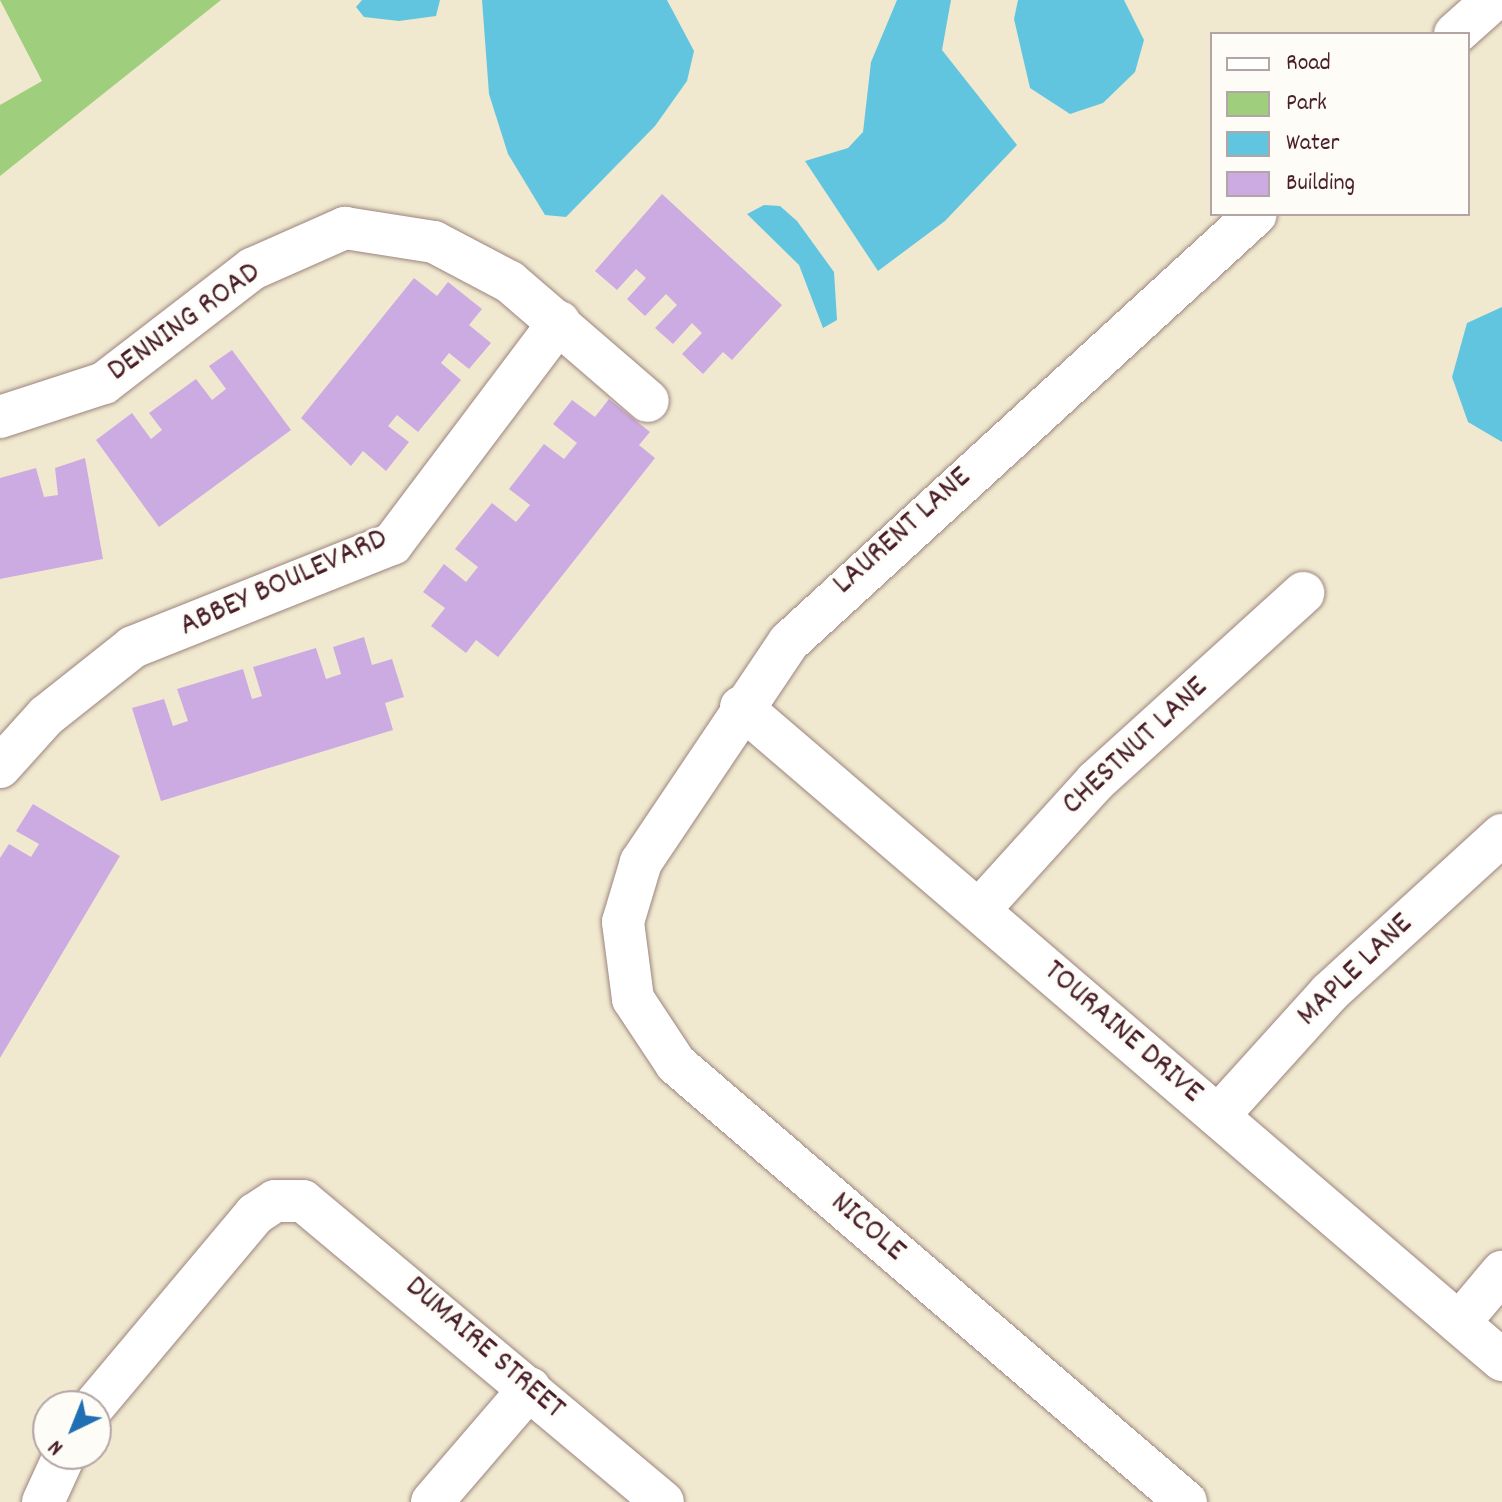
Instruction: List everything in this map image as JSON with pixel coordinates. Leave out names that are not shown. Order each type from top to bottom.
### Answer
[{"type":"street","points":[[1457,32],[1493,0]]},
{"type":"street","name":"LAURENT LANE","points":[[625,910],[641,862],[741,707],[825,603],[1254,216]]},
{"type":"street","name":"DENNING ROAD","points":[[0,417],[104,383],[252,269],[345,228],[434,242],[510,282],[648,401]]},
{"type":"street","name":"ABBEY BOULEVARD","points":[[0,767],[46,716],[133,647],[392,544],[559,322]]},
{"type":"street","name":"CHESTNUT LANE","points":[[979,910],[1096,781],[1303,593]]},
{"type":"street","name":"TOURAINE DRIVE","points":[[741,707],[1502,1360]]},
{"type":"street","name":"MAPLE LANE","points":[[1218,1116],[1330,992],[1502,835]]},
{"type":"street","name":"NICOLE","points":[[625,910],[633,999],[676,1064],[1186,1502]]},
{"type":"street","name":"DUMAIRE STREET","points":[[107,1390],[255,1214],[275,1201],[303,1201],[663,1502]]},
{"type":"street","points":[[1459,1323],[1502,1272]]},
{"type":"street","points":[[432,1502],[530,1388]]},
{"type":"street","points":[[43,1502],[58,1470]]},
{"type":"green space","points":[[0,0],[221,0],[0,176],[0,105],[42,81]]},
{"type":"water","points":[[362,0],[440,0],[436,16],[399,21],[364,17],[356,7]]},
{"type":"water","points":[[482,0],[667,0],[694,51],[687,81],[655,126],[566,217],[545,215],[508,154],[489,94]]},
{"type":"water","points":[[897,0],[951,0],[942,50],[1017,145],[945,221],[878,271],[805,161],[848,148],[863,132],[871,62]]},
{"type":"water","points":[[1018,0],[1124,0],[1144,40],[1135,72],[1103,103],[1070,114],[1030,88],[1014,19]]},
{"type":"water","points":[[764,205],[780,206],[797,221],[834,272],[837,320],[823,328],[799,265],[747,214]]},
{"type":"water","points":[[1502,307],[1502,442],[1468,422],[1452,377],[1467,323]]},
{"type":"building","points":[[662,194],[782,305],[732,360],[723,352],[703,374],[682,354],[702,333],[692,323],[673,344],[655,328],[677,305],[666,294],[645,316],[627,299],[646,278],[636,269],[617,290],[595,271]]},
{"type":"building","points":[[414,278],[437,296],[448,282],[482,309],[469,325],[491,343],[469,369],[449,353],[441,363],[461,380],[418,432],[397,415],[388,426],[409,442],[386,471],[363,451],[351,466],[301,418]]},
{"type":"building","points":[[232,350],[291,430],[159,527],[96,440],[132,413],[151,439],[162,430],[149,413],[196,379],[212,400],[226,389],[209,366]]},
{"type":"building","points":[[609,399],[650,432],[639,445],[655,458],[498,657],[476,640],[466,653],[431,626],[445,608],[423,592],[444,564],[466,582],[478,567],[455,549],[492,503],[516,522],[530,505],[509,489],[544,444],[564,459],[577,443],[553,424],[572,400],[595,417]]},
{"type":"building","points":[[85,458],[103,559],[0,579],[0,478],[36,468],[44,497],[58,495],[55,468]]},
{"type":"building","points":[[364,637],[372,665],[392,659],[404,697],[385,703],[393,730],[161,801],[132,708],[164,699],[173,726],[188,721],[177,689],[243,669],[252,699],[262,696],[253,667],[316,648],[326,679],[341,674],[333,647]]},
{"type":"building","points":[[33,804],[120,856],[0,1058],[0,858],[9,844],[31,857],[39,844],[16,831]]}]
